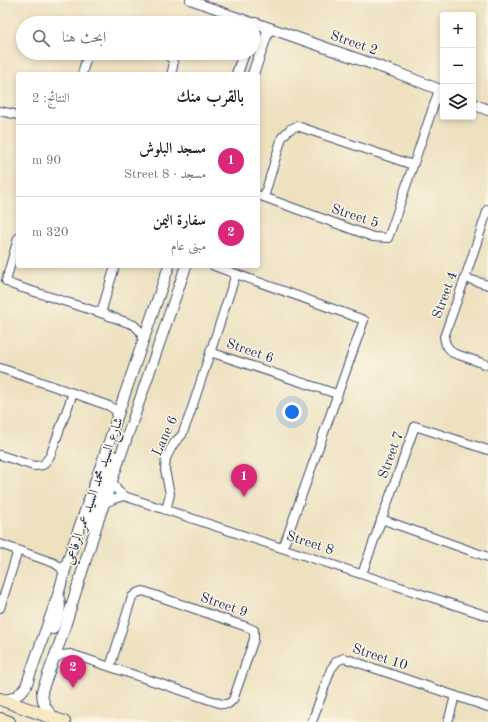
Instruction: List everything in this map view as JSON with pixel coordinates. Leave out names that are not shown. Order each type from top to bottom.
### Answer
[{"type":"main road","points":[[2,700],[61,721]]},
{"type":"main road","points":[[0,719],[9,722]]},
{"type":"street","points":[[190,0],[231,16]]},
{"type":"street","name":"Street 2","points":[[260,26],[395,72],[440,90]]},
{"type":"street","points":[[260,54],[269,28]]},
{"type":"street","points":[[83,72],[86,60]]},
{"type":"street","points":[[172,60],[174,65],[172,72]]},
{"type":"street","points":[[237,72],[241,60]]},
{"type":"street","points":[[254,72],[258,60]]},
{"type":"street","name":"Street 5","points":[[413,165],[297,126],[290,129],[282,137],[261,196],[373,238],[388,238],[440,93]]},
{"type":"street","points":[[476,105],[488,110]]},
{"type":"street","points":[[0,111],[16,115]]},
{"type":"street","name":"Street 4","points":[[488,209],[444,336],[446,345],[453,353],[488,365]]},
{"type":"street","points":[[16,245],[6,281],[13,285],[134,325],[140,331],[144,340]]},
{"type":"street","points":[[100,313],[114,268]]},
{"type":"street","name":"شارع السيد محمد السيد عمر الرفاعي","points":[[2,700],[14,698],[19,695],[26,686],[168,268]]},
{"type":"street","points":[[175,268],[167,292],[169,295],[176,294]]},
{"type":"street","name":"شارع السيد محمد السيد عمر الرفاعي","points":[[61,721],[54,718],[47,710],[43,702],[42,691],[61,639],[97,524],[113,482],[138,403],[185,268]]},
{"type":"street","points":[[220,268],[364,320],[283,548]]},
{"type":"street","name":"Street 6","points":[[236,274],[210,352],[337,394]]},
{"type":"street","points":[[465,278],[488,285]]},
{"type":"street","points":[[138,403],[138,389],[164,311],[164,305],[160,304],[156,306]]},
{"type":"street","points":[[134,325],[143,324],[151,319]]},
{"type":"street","name":"Lane 6","points":[[166,510],[170,494],[165,470],[166,458],[174,443],[182,435],[210,352]]},
{"type":"street","points":[[0,368],[109,406],[118,414]]},
{"type":"street","points":[[0,455],[34,466],[43,465],[50,456],[73,393]]},
{"type":"street","points":[[109,406],[116,405],[122,401]]},
{"type":"street","name":"Street 7","points":[[362,574],[415,426],[488,450]]},
{"type":"street","points":[[97,524],[93,526],[90,522],[114,449],[113,442],[110,439]]},
{"type":"street","points":[[113,482],[117,490],[124,496]]},
{"type":"street","points":[[105,503],[114,498],[124,496]]},
{"type":"street","name":"Street 8","points":[[124,496],[488,616]]},
{"type":"street","points":[[381,519],[488,557]]},
{"type":"street","points":[[70,607],[68,594],[85,541],[84,538],[79,536],[76,538]]},
{"type":"street","points":[[0,544],[54,563],[60,567],[64,573]]},
{"type":"street","points":[[0,608],[18,550]]},
{"type":"street","points":[[54,563],[68,560]]},
{"type":"street","name":"Street 9","points":[[71,654],[110,667],[222,704],[228,704],[233,700],[254,639],[254,630],[248,626],[143,592],[137,593],[132,597],[110,667]]},
{"type":"street","points":[[48,673],[41,676],[38,672],[59,611],[60,602],[58,595]]},
{"type":"street","points":[[61,639],[71,654]]},
{"type":"street","points":[[53,659],[62,655],[71,654]]},
{"type":"street","name":"Street 10","points":[[312,722],[331,669],[337,661],[344,658],[488,707]]},
{"type":"street","points":[[448,722],[455,696]]},
{"type":"place","name":"مسجد البلوش","points":[[244,497]]},
{"type":"place","name":"سفارة اليمن","points":[[73,688]]}]
